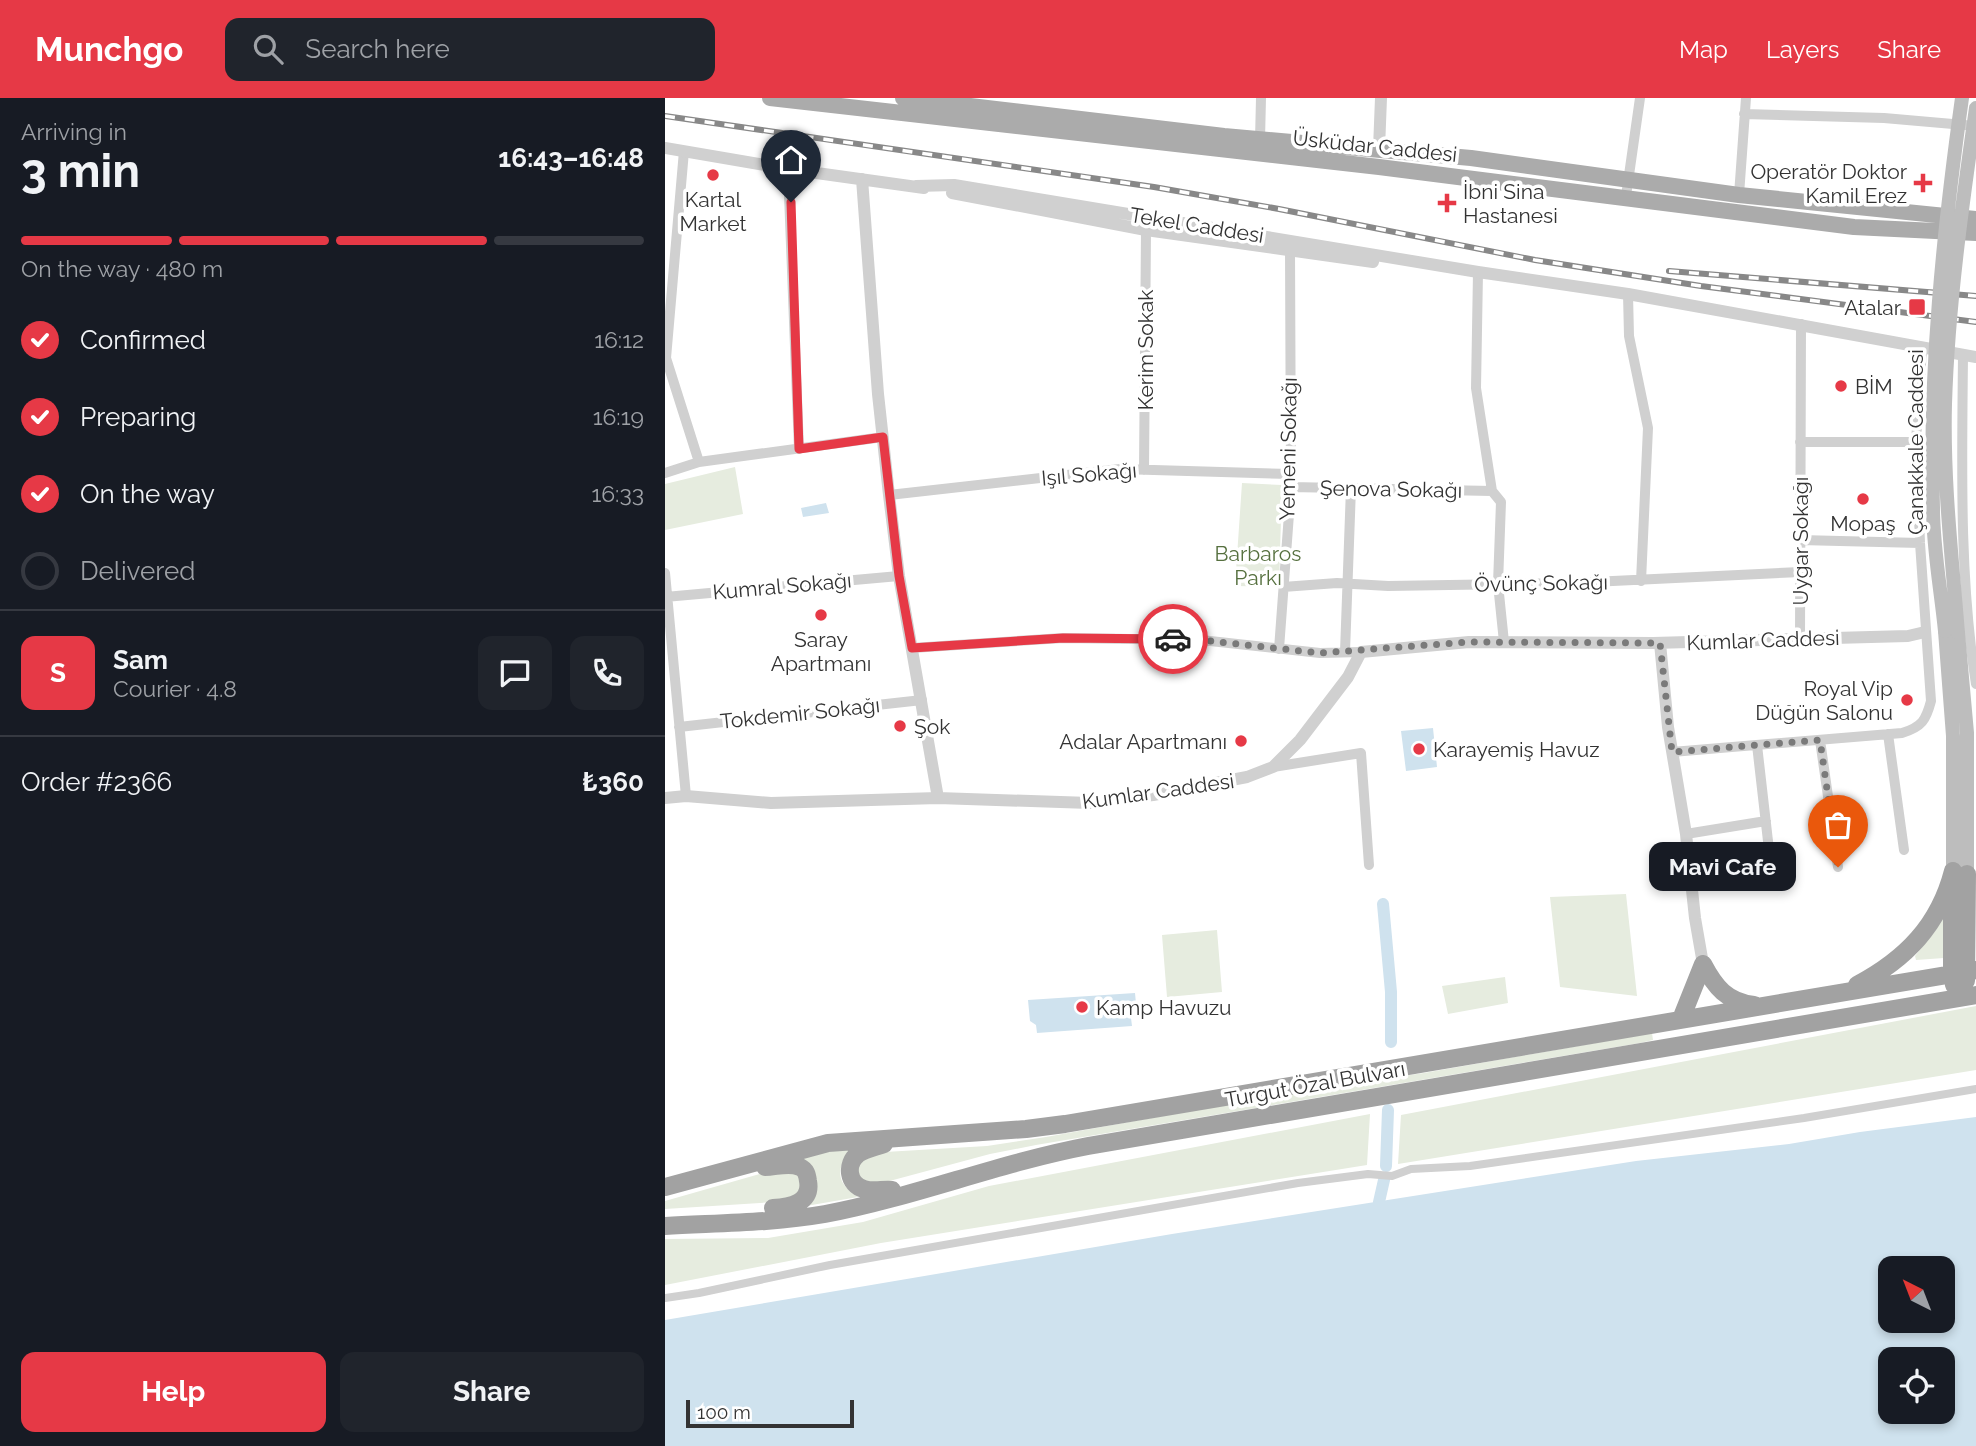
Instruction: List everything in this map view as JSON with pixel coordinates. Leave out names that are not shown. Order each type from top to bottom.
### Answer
[{"type":"highway","points":[[1959,872],[1976,898]]},
{"type":"highway","points":[[1959,872],[1965,987],[1968,996]]},
{"type":"highway","points":[[1844,992],[1873,976],[1906,952],[1931,924],[1959,872]]},
{"type":"highway","points":[[1703,964],[1715,986],[1722,992],[1746,1004],[1761,1006]]},
{"type":"highway","points":[[1681,1019],[1703,964]]},
{"type":"highway","name":"Turgut Özal Bulvarı","points":[[665,1187],[828,1143],[1065,1124],[1965,971]]},
{"type":"highway","name":"Turgut Özal Bulvarı","points":[[665,1226],[824,1214],[921,1190],[1007,1164],[1088,1146],[1968,996]]},
{"type":"highway","points":[[907,1137],[857,1155],[850,1167],[851,1179],[855,1185],[865,1190],[921,1190]]},
{"type":"highway","points":[[684,1225],[712,1216],[790,1207],[807,1195],[807,1174],[802,1168],[782,1165],[731,1168]]},
{"type":"main road","name":"Üsküdar Caddesi","points":[[770,98],[824,101],[1023,128],[1378,167],[1854,227],[1976,228]]},
{"type":"main road","name":"Üsküdar Caddesi","points":[[903,98],[1026,105],[1260,140],[1471,158],[1739,195],[1915,215],[1976,228]]},
{"type":"main road","name":"Çanakkale Caddesi","points":[[1951,632],[1933,511],[1933,414],[1938,299],[1962,98]]},
{"type":"main road","name":"Çanakkale Caddesi","points":[[1959,872],[1945,406],[1952,283],[1976,108]]},
{"type":"main road","points":[[1378,167],[1379,149]]},
{"type":"main road","points":[[1951,632],[1969,656],[1971,733],[1959,872]]},
{"type":"street","points":[[1260,140],[1261,98]]},
{"type":"street","points":[[1379,149],[1381,98]]},
{"type":"street","points":[[1626,197],[1640,98]]},
{"type":"street","points":[[1739,195],[1747,98]]},
{"type":"street","points":[[1023,128],[1026,105]]},
{"type":"street","points":[[1744,114],[1884,118],[1976,126]]},
{"type":"street","name":"Tekel Caddesi","points":[[665,148],[788,169],[916,186],[1146,230],[1347,259],[1478,272]]},
{"type":"street","points":[[684,152],[666,358],[699,462]]},
{"type":"street","points":[[788,169],[799,449]]},
{"type":"street","points":[[862,179],[889,495],[899,576],[938,798]]},
{"type":"street","name":"Tekel Caddesi","points":[[916,186],[954,185],[1478,272],[1628,294],[1969,356]]},
{"type":"street","name":"Kerim Sokak","points":[[1144,470],[1146,230]]},
{"type":"street","name":"Yemeni Sokağı","points":[[1279,649],[1291,486],[1290,250]]},
{"type":"street","points":[[1478,272],[1476,388],[1492,491],[1501,502],[1498,584],[1504,642]]},
{"type":"street","points":[[1628,294],[1629,336],[1648,428],[1641,581]]},
{"type":"street","name":"Uygar Sokağı","points":[[1800,640],[1801,324]]},
{"type":"street","points":[[1672,752],[1888,734],[1917,729],[1926,720],[1931,701],[1916,442],[1922,349]]},
{"type":"street","points":[[1969,356],[1961,491],[1969,656],[1976,684]]},
{"type":"street","points":[[665,473],[699,462],[883,437]]},
{"type":"street","points":[[1800,442],[1916,442]]},
{"type":"street","name":"Işıl Sokağı","points":[[889,495],[1120,469],[1291,474]]},
{"type":"street","name":"Şenova Sokağı","points":[[1291,486],[1492,491]]},
{"type":"street","points":[[1345,652],[1350,488]]},
{"type":"street","points":[[1800,540],[1920,543]]},
{"type":"street","name":"Övünç Sokağı","points":[[1283,587],[1641,581],[1800,572]]},
{"type":"street","points":[[665,573],[686,796]]},
{"type":"street","name":"Kumral Sokağı","points":[[667,597],[899,576]]},
{"type":"street","name":"Kumlar Caddesi","points":[[1358,657],[1469,642],[1660,643],[1800,640],[1908,636],[1925,632]]},
{"type":"street","points":[[912,648],[1063,638],[1201,640],[1320,653],[1345,652],[1358,657],[1348,677],[1324,710],[1300,740],[1273,767]]},
{"type":"street","points":[[1660,643],[1672,752],[1703,964]]},
{"type":"street","name":"Tokdemir Sokağı","points":[[678,727],[922,700]]},
{"type":"street","points":[[1888,734],[1904,850]]},
{"type":"street","points":[[1820,740],[1838,867]]},
{"type":"street","points":[[1757,745],[1772,876]]},
{"type":"street","points":[[1273,767],[1360,753],[1369,865]]},
{"type":"street","name":"Kumlar Caddesi","points":[[665,798],[686,796],[771,803],[938,798],[1090,803],[1153,795],[1247,777],[1273,767]]},
{"type":"street","points":[[1686,834],[1766,821]]},
{"type":"street","points":[[665,1298],[856,1260],[1298,1182],[1368,1174],[1392,1175],[1411,1169],[1470,1166],[1804,1118],[1976,1089]]},
{"type":"green space","points":[[735,467],[743,514],[665,530],[665,484]]},
{"type":"green space","name":"Barbaros Parkı","points":[[1242,483],[1282,485],[1279,587],[1235,586]]},
{"type":"green space","points":[[1626,894],[1637,996],[1560,987],[1550,897]]},
{"type":"green space","points":[[1944,914],[1944,958],[1916,960],[1915,956],[1936,930]]},
{"type":"green space","points":[[1217,930],[1222,992],[1167,997],[1162,935]]},
{"type":"green space","points":[[1505,977],[1508,1003],[1448,1014],[1442,986]]},
{"type":"green space","points":[[1976,1006],[1976,1070],[1398,1164],[1401,1115]]},
{"type":"green space","points":[[1652,1033],[1653,1040],[1640,1043],[990,1154],[871,1186],[859,1182],[854,1168],[868,1153],[987,1146],[1046,1137],[1312,1089],[1424,1073]]},
{"type":"green space","points":[[1370,1114],[1367,1165],[881,1243],[665,1285],[665,1239],[768,1238],[863,1222],[989,1186]]},
{"type":"green space","points":[[849,1149],[840,1176],[845,1186],[858,1197],[806,1206],[799,1159]]},
{"type":"green space","points":[[793,1167],[804,1185],[790,1201],[665,1209],[665,1201],[781,1168]]},
{"type":"water","points":[[826,503],[829,513],[803,517],[801,508]]},
{"type":"water","name":"Karayemiş Havuz","points":[[1433,728],[1437,767],[1406,771],[1401,731]]},
{"type":"water","name":"Kamp Havuzu","points":[[1135,993],[1137,1014],[1131,1018],[1132,1026],[1037,1033],[1036,1025],[1030,1021],[1028,1000]]},
{"type":"water","points":[[1976,1117],[1976,1446],[665,1446],[665,1320],[1172,1234],[1636,1161],[1789,1144]]},
{"type":"waterway","points":[[1383,904],[1391,992],[1391,1042]]},
{"type":"waterway","points":[[1386,1166],[1388,1110]]},
{"type":"waterway","points":[[1379,1202],[1384,1180]]},
{"type":"railway","points":[[665,116],[1154,187],[1535,260],[1701,286],[1976,322]]},
{"type":"railway","points":[[1669,271],[1976,296]]},
{"type":"way so far","points":[[1173,639],[1320,653],[1469,642],[1660,643],[1672,752],[1820,740],[1838,867]]},
{"type":"place","name":"Kartal Market","points":[[713,175]]},
{"type":"place","name":"Operatör Doktor Kamil Erez","points":[[1923,183]]},
{"type":"place","name":"İbni Sina Hastanesi","points":[[1447,203]]},
{"type":"place","name":"Atalar","points":[[1917,307]]},
{"type":"place","name":"BİM","points":[[1841,386]]},
{"type":"place","name":"Mopaş","points":[[1863,499]]},
{"type":"place","name":"Saray Apartmanı","points":[[821,615]]},
{"type":"place","name":"Royal Vip Düğün Salonu","points":[[1907,700]]},
{"type":"place","name":"Şok","points":[[900,726]]},
{"type":"place","name":"Adalar Apartmanı","points":[[1241,741]]},
{"type":"place","name":"Karayemiş Havuz","points":[[1419,749]]},
{"type":"place","name":"Mavi Cafe","points":[[1838,867]]},
{"type":"place","name":"Kamp Havuzu","points":[[1082,1007]]},
{"type":"route","points":[[791,202],[799,449],[883,437],[899,576],[912,648],[1063,638],[1173,639]]}]
